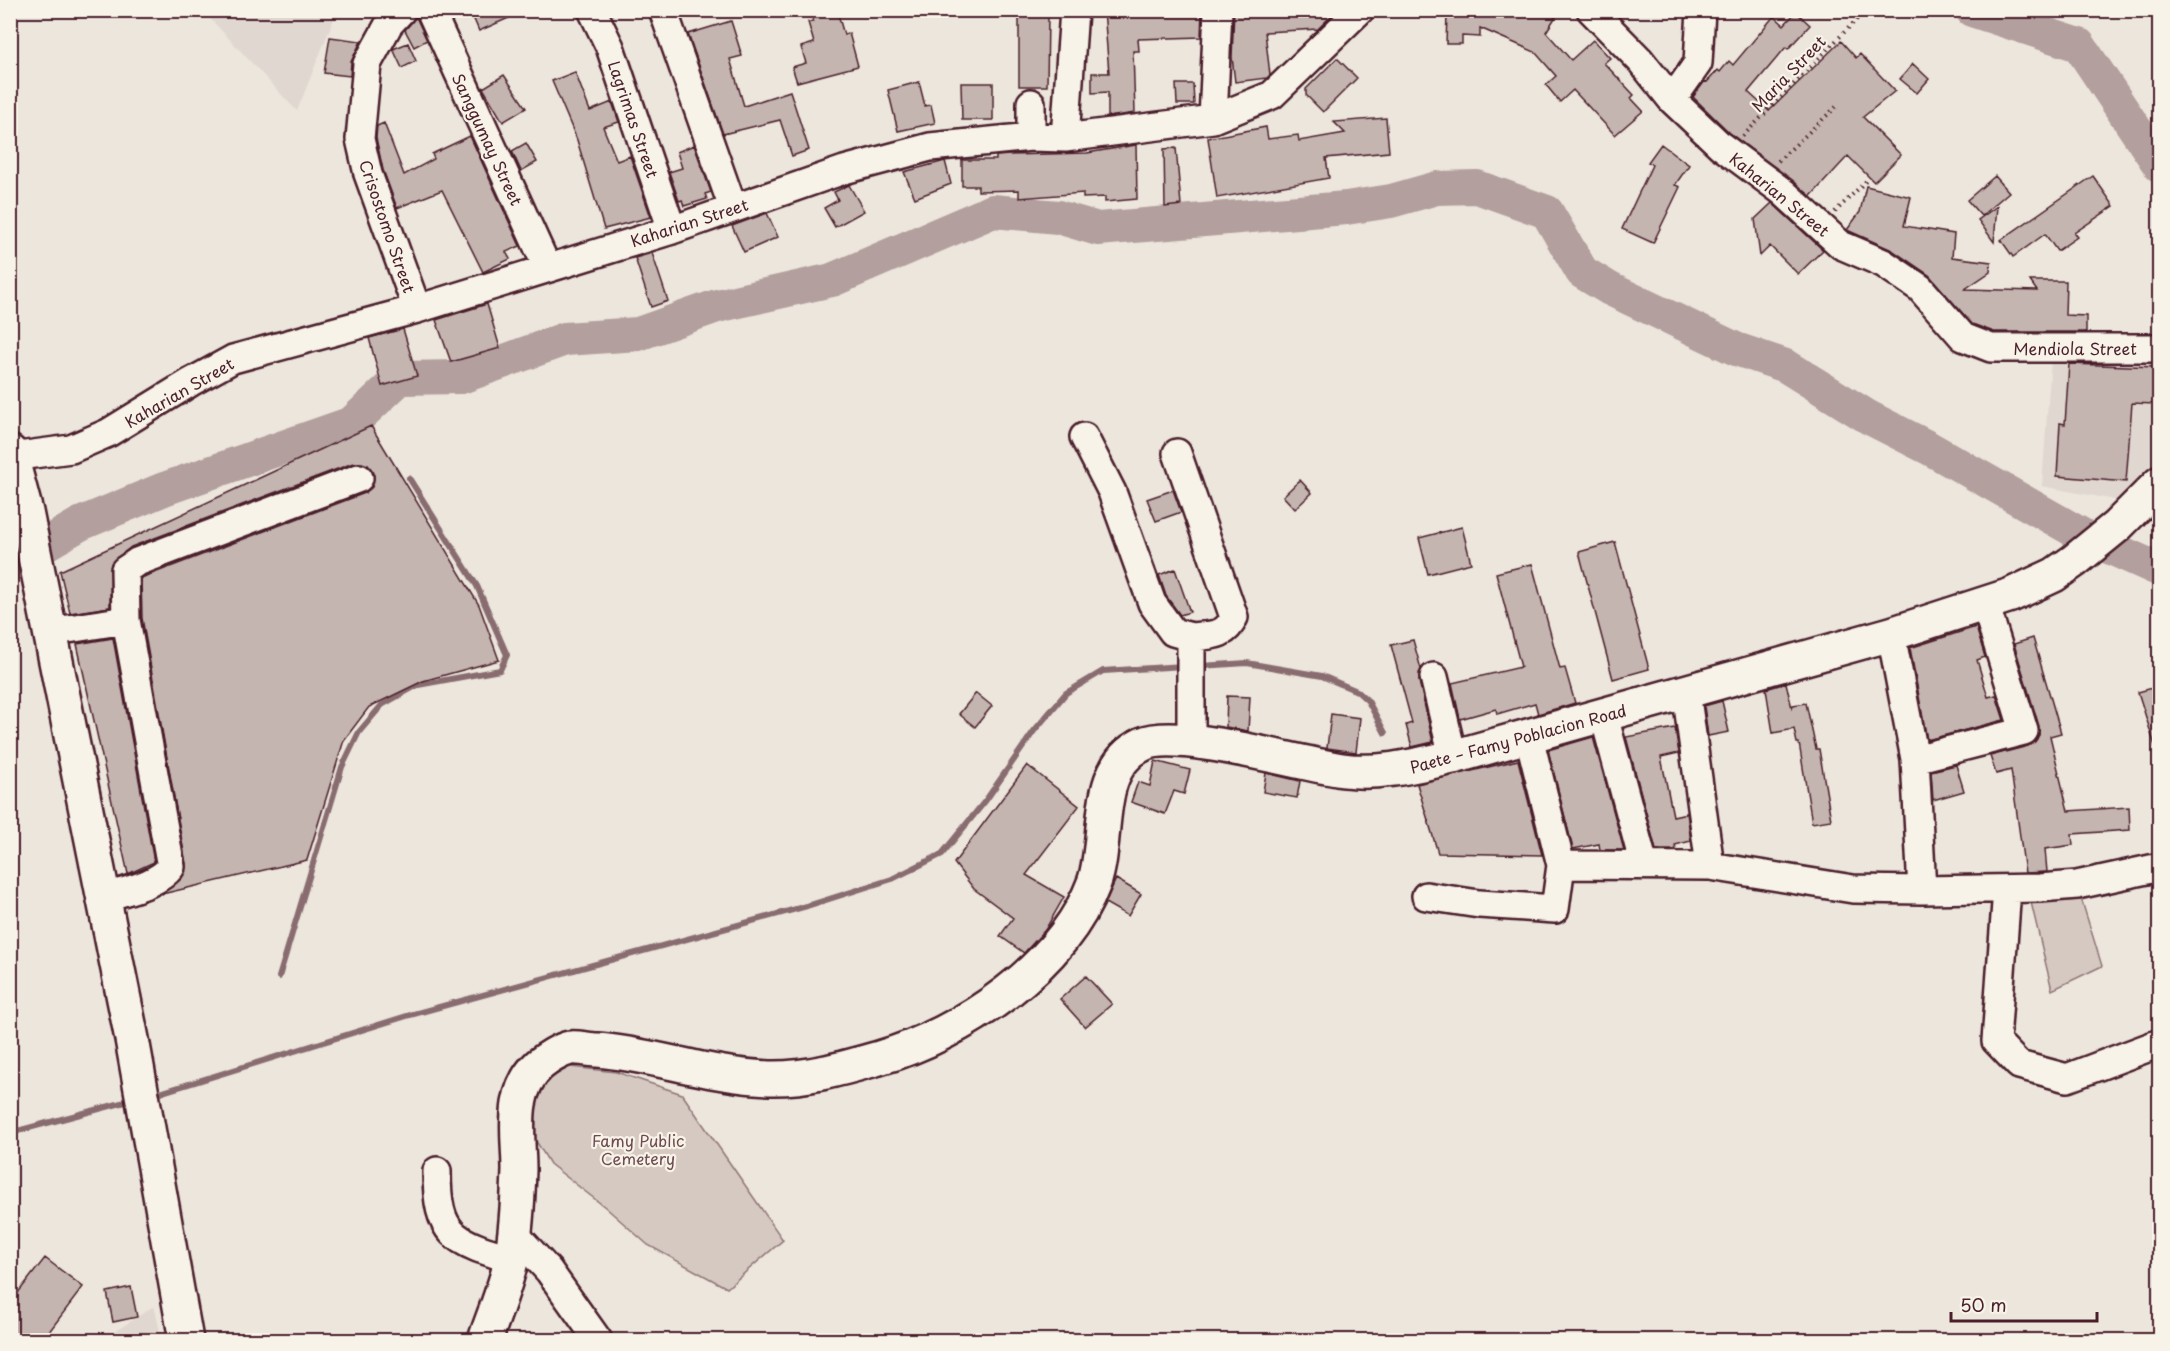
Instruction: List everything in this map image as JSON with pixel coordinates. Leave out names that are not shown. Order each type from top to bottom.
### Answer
[{"type":"main road","points":[[11,455],[26,512],[132,1040],[186,1341]]},
{"type":"main road","name":"Paete – Famy Poblacion Road","points":[[485,1341],[512,1246],[519,1170],[516,1130],[519,1095],[531,1074],[544,1061],[570,1048],[627,1053],[717,1071],[770,1078],[811,1076],[883,1057],[943,1032],[998,997],[1037,968],[1067,934],[1095,880],[1106,801],[1116,768],[1131,752],[1146,742],[1191,741],[1345,770],[1394,770],[1453,757],[1891,634],[1985,603],[2054,575],[2117,526],[2160,483]]},
{"type":"street","name":"Crisostomo Street","points":[[402,10],[389,24],[367,64],[360,139],[368,174],[417,309]]},
{"type":"street","name":"Sanggumay Street","points":[[430,10],[547,267]]},
{"type":"street","name":"Lagrimas Street","points":[[592,10],[610,47],[672,230]]},
{"type":"street","points":[[663,10],[733,208]]},
{"type":"street","points":[[1065,138],[1074,10]]},
{"type":"street","points":[[1213,119],[1218,10]]},
{"type":"street","name":"Kaharian Street","points":[[11,455],[71,450],[108,433],[233,359],[417,309],[672,230],[844,170],[930,147],[1031,137],[1065,138],[1213,119],[1272,95],[1360,10]]},
{"type":"street","name":"Kaharian Street","points":[[1591,10],[1640,60],[1672,100],[1728,152],[1762,176],[1821,225],[1841,245],[1883,263],[1920,288],[1963,337],[1991,348]]},
{"type":"street","points":[[1672,100],[1698,63],[1701,10]]},
{"type":"street","points":[[1031,137],[1032,103]]},
{"type":"street","name":"Mendiola Street","points":[[1991,348],[2160,348]]},
{"type":"street","points":[[1084,437],[1112,492],[1152,603],[1173,632],[1191,637],[1220,634],[1230,628],[1234,617],[1177,453]]},
{"type":"street","points":[[103,898],[156,878],[166,873],[171,867],[126,620],[125,570],[137,562],[359,478]]},
{"type":"street","points":[[1915,759],[2024,731],[1985,603]]},
{"type":"street","points":[[49,632],[126,620]]},
{"type":"street","points":[[1891,634],[1915,759],[1922,890]]},
{"type":"street","points":[[1191,637],[1191,741]]},
{"type":"street","points":[[1434,677],[1453,757]]},
{"type":"street","points":[[1686,691],[1710,866]]},
{"type":"street","points":[[1604,716],[1644,865]]},
{"type":"street","points":[[1426,896],[1479,904],[1555,909],[1561,865],[1529,737]]},
{"type":"street","points":[[1561,865],[1710,866],[1853,889],[1922,890],[2077,885],[2160,867]]},
{"type":"street","points":[[2007,889],[1996,1041],[2019,1065],[2067,1078],[2160,1043]]},
{"type":"street","points":[[436,1172],[437,1201],[442,1220],[450,1231],[466,1244],[512,1246],[555,1279],[598,1341]]},
{"type":"path","name":"Maria Street","points":[[1728,152],[1866,10]]},
{"type":"path","points":[[1762,176],[1836,107]]},
{"type":"path","points":[[1821,225],[1867,180]]},
{"type":"shaded area","points":[[203,11],[337,11],[297,111]]},
{"type":"shaded area","points":[[2159,358],[2159,466],[2126,502],[2042,486],[2051,359]]},
{"type":"shaded area","points":[[154,1306],[162,1340],[102,1340]]},
{"type":"green space","points":[[2077,885],[2102,966],[2052,990],[2030,898]]},
{"type":"green space","name":"Famy Public Cemetery","points":[[570,1067],[616,1072],[682,1094],[783,1240],[727,1288],[648,1245],[605,1207],[550,1164],[530,1131],[536,1105],[546,1080]]},
{"type":"building","points":[[470,10],[527,10],[479,31]]},
{"type":"building","points":[[810,10],[834,10],[835,15],[838,14],[844,35],[849,33],[858,66],[797,82],[792,67],[806,63],[801,47],[814,43],[808,22],[813,21]]},
{"type":"building","points":[[1104,10],[1202,10],[1201,37],[1138,39],[1139,51],[1133,51],[1135,113],[1108,117],[1108,92],[1092,93],[1092,73],[1109,73]]},
{"type":"building","points":[[1234,10],[1337,10],[1318,29],[1265,32],[1270,75],[1267,78],[1235,82],[1232,57]]},
{"type":"building","points":[[1439,10],[1560,10],[1546,32],[1571,60],[1593,40],[1610,58],[1604,63],[1634,95],[1631,98],[1643,111],[1615,135],[1573,90],[1560,102],[1546,85],[1556,76],[1535,52],[1480,28],[1480,37],[1462,36],[1462,44],[1446,44],[1447,14]]},
{"type":"building","points":[[1796,12],[1810,25],[1788,49],[1786,47],[1748,92],[1769,111],[1841,41],[1856,58],[1860,54],[1895,91],[1863,117],[1901,155],[1874,182],[1848,156],[1811,196],[1731,134],[1693,97],[1705,81],[1707,82],[1718,70],[1720,72],[1729,61],[1733,65],[1774,16],[1784,25]]},
{"type":"building","points":[[1019,15],[1048,15],[1047,86],[1019,86]]},
{"type":"building","points":[[416,17],[427,40],[414,47],[405,30]]},
{"type":"building","points":[[731,21],[742,56],[730,59],[744,106],[790,91],[809,150],[792,156],[780,120],[723,134],[688,34]]},
{"type":"building","points":[[330,37],[361,41],[351,62],[350,76],[324,73]]},
{"type":"building","points":[[408,43],[416,61],[402,68],[393,49]]},
{"type":"building","points":[[1337,58],[1357,78],[1323,112],[1306,95],[1306,89]]},
{"type":"building","points":[[1913,64],[1929,79],[1917,93],[1900,79]]},
{"type":"building","points":[[575,72],[590,111],[612,102],[619,122],[603,127],[617,161],[630,156],[651,217],[604,229],[577,140],[552,81]]},
{"type":"building","points":[[504,75],[526,108],[503,122],[483,88]]},
{"type":"building","points":[[919,82],[925,106],[931,105],[935,123],[898,131],[888,90]]},
{"type":"building","points":[[961,83],[993,83],[993,120],[962,120]]},
{"type":"building","points":[[1176,84],[1193,84],[1194,104],[1177,104]]},
{"type":"building","points":[[1386,118],[1389,152],[1326,158],[1329,178],[1217,198],[1208,138],[1266,127],[1268,139],[1298,135],[1299,141],[1345,133],[1334,122]]},
{"type":"building","points":[[384,123],[404,175],[434,159],[432,154],[470,136],[520,246],[506,252],[510,259],[483,272],[442,190],[397,208],[383,170],[376,138],[377,126]]},
{"type":"building","points":[[526,143],[537,162],[521,171],[512,151]]},
{"type":"building","points":[[1661,144],[1689,165],[1675,185],[1680,187],[1653,243],[1622,229],[1652,165],[1648,162]]},
{"type":"building","points":[[694,145],[711,192],[705,194],[707,199],[684,206],[682,200],[679,201],[669,172],[682,168],[677,152]]},
{"type":"building","points":[[1136,145],[1137,199],[1105,202],[1105,197],[1083,198],[1083,193],[1019,198],[1019,190],[978,191],[978,186],[962,186],[962,160],[996,160],[996,156],[1010,155],[1087,153]]},
{"type":"building","points":[[1176,148],[1181,205],[1165,207],[1164,149]]},
{"type":"building","points":[[945,161],[951,184],[915,198],[904,172]]},
{"type":"building","points":[[1995,176],[2009,192],[1981,216],[1967,200]]},
{"type":"building","points":[[2093,176],[2114,206],[2074,233],[2077,237],[2057,251],[2045,234],[2013,257],[2001,240]]},
{"type":"building","points":[[849,185],[864,211],[835,227],[824,208],[838,200],[834,192]]},
{"type":"building","points":[[1866,186],[1911,197],[1904,226],[1954,234],[1952,257],[1991,262],[1990,272],[1965,289],[2037,291],[2030,281],[2066,281],[2065,315],[2086,316],[2086,332],[1994,332],[1972,324],[1929,275],[1892,250],[1847,230],[1860,212]]},
{"type":"building","points":[[1772,203],[1823,250],[1798,274],[1770,246],[1760,256],[1755,219]]},
{"type":"building","points":[[1997,206],[1994,242],[1978,220]]},
{"type":"building","points":[[767,213],[778,237],[744,252],[732,226]]},
{"type":"building","points":[[652,253],[668,301],[651,307],[635,258]]},
{"type":"building","points":[[487,304],[500,348],[451,362],[436,320]]},
{"type":"building","points":[[403,329],[417,376],[382,386],[369,338]]},
{"type":"building","points":[[2069,364],[2158,367],[2155,404],[2132,403],[2126,482],[2057,476],[2060,423],[2065,424]]},
{"type":"building","points":[[371,426],[479,605],[499,660],[423,681],[369,707],[344,740],[307,860],[162,894],[182,878],[186,864],[142,618],[141,578],[365,493],[372,487],[374,473],[368,465],[353,463],[131,547],[111,563],[110,607],[70,613],[60,571]]},
{"type":"building","points":[[1300,480],[1312,493],[1295,509],[1283,496]]},
{"type":"building","points":[[1173,490],[1181,512],[1156,521],[1147,499]]},
{"type":"building","points":[[1462,527],[1471,563],[1428,574],[1419,538]]},
{"type":"building","points":[[1615,542],[1649,669],[1613,679],[1579,552]]},
{"type":"building","points":[[1532,564],[1560,669],[1565,668],[1575,703],[1538,714],[1535,703],[1497,714],[1496,709],[1460,719],[1452,683],[1521,667],[1496,573]]},
{"type":"building","points":[[1175,569],[1190,612],[1180,615],[1166,596],[1159,575]]},
{"type":"building","points":[[1976,627],[1985,657],[1977,660],[1988,697],[1996,695],[2004,720],[1927,740],[1910,648]]},
{"type":"building","points":[[113,638],[154,862],[128,874],[77,644]]},
{"type":"building","points":[[2033,638],[2061,733],[2050,736],[2068,811],[2129,807],[2130,830],[2072,834],[2073,845],[2045,849],[2047,872],[2025,873],[2011,770],[1996,774],[1990,756],[2028,746],[2039,735],[2039,726],[2014,644]]},
{"type":"building","points":[[1413,640],[1421,669],[1419,681],[1433,742],[1412,747],[1406,725],[1412,723],[1391,645]]},
{"type":"building","points":[[1786,683],[1792,708],[1793,705],[1806,703],[1816,749],[1819,749],[1831,820],[1812,823],[1799,743],[1797,743],[1794,729],[1773,733],[1766,689]]},
{"type":"building","points":[[2160,686],[2160,749],[2156,749],[2138,692]]},
{"type":"building","points":[[976,693],[992,706],[975,727],[959,714]]},
{"type":"building","points":[[1227,696],[1250,697],[1248,731],[1226,727]]},
{"type":"building","points":[[1722,701],[1729,732],[1708,736],[1704,706]]},
{"type":"building","points":[[1331,714],[1360,718],[1356,752],[1327,748]]},
{"type":"building","points":[[1675,728],[1679,753],[1661,757],[1673,816],[1687,813],[1691,841],[1675,845],[1676,850],[1656,850],[1626,737]]},
{"type":"building","points":[[1593,737],[1624,850],[1600,850],[1599,844],[1573,849],[1548,750]]},
{"type":"building","points":[[1518,760],[1542,855],[1438,853],[1417,784]]},
{"type":"building","points":[[1155,761],[1190,770],[1184,794],[1174,791],[1165,814],[1131,802],[1138,782],[1150,786]]},
{"type":"building","points":[[1027,765],[1079,806],[1026,875],[1064,897],[1045,930],[1024,953],[1000,936],[1013,918],[974,889],[954,863]]},
{"type":"building","points":[[1956,765],[1964,791],[1933,800],[1931,771]]},
{"type":"building","points":[[1266,773],[1300,781],[1297,798],[1263,792]]},
{"type":"building","points":[[1116,879],[1141,894],[1128,916],[1105,903]]},
{"type":"building","points":[[1086,976],[1112,1004],[1085,1027],[1060,999]]},
{"type":"building","points":[[45,1258],[83,1287],[42,1341],[10,1341],[10,1303]]},
{"type":"building","points":[[131,1287],[137,1317],[113,1322],[107,1292]]},
{"type":"waterway","points":[[1972,10],[2079,45],[2160,166]]},
{"type":"waterway","points":[[10,565],[80,524],[164,489],[352,423],[400,378],[461,377],[565,339],[638,334],[717,306],[832,280],[993,211],[1058,217],[1098,229],[1346,208],[1391,201],[1437,188],[1477,187],[1547,212],[1582,272],[1610,289],[1736,349],[1786,366],[1868,417],[1929,448],[2084,536],[2160,570]]},
{"type":"waterway","points":[[279,977],[342,767],[359,732],[382,705],[418,685],[500,670],[507,655],[477,586],[409,478]]},
{"type":"waterway","points":[[1201,666],[1247,663],[1322,676],[1357,691],[1368,701],[1385,733]]},
{"type":"waterway","points":[[150,1096],[410,1015],[807,906],[892,879],[942,854],[986,800],[1034,731],[1066,693],[1103,671],[1184,666]]},
{"type":"waterway","points":[[10,1133],[125,1102]]}]
